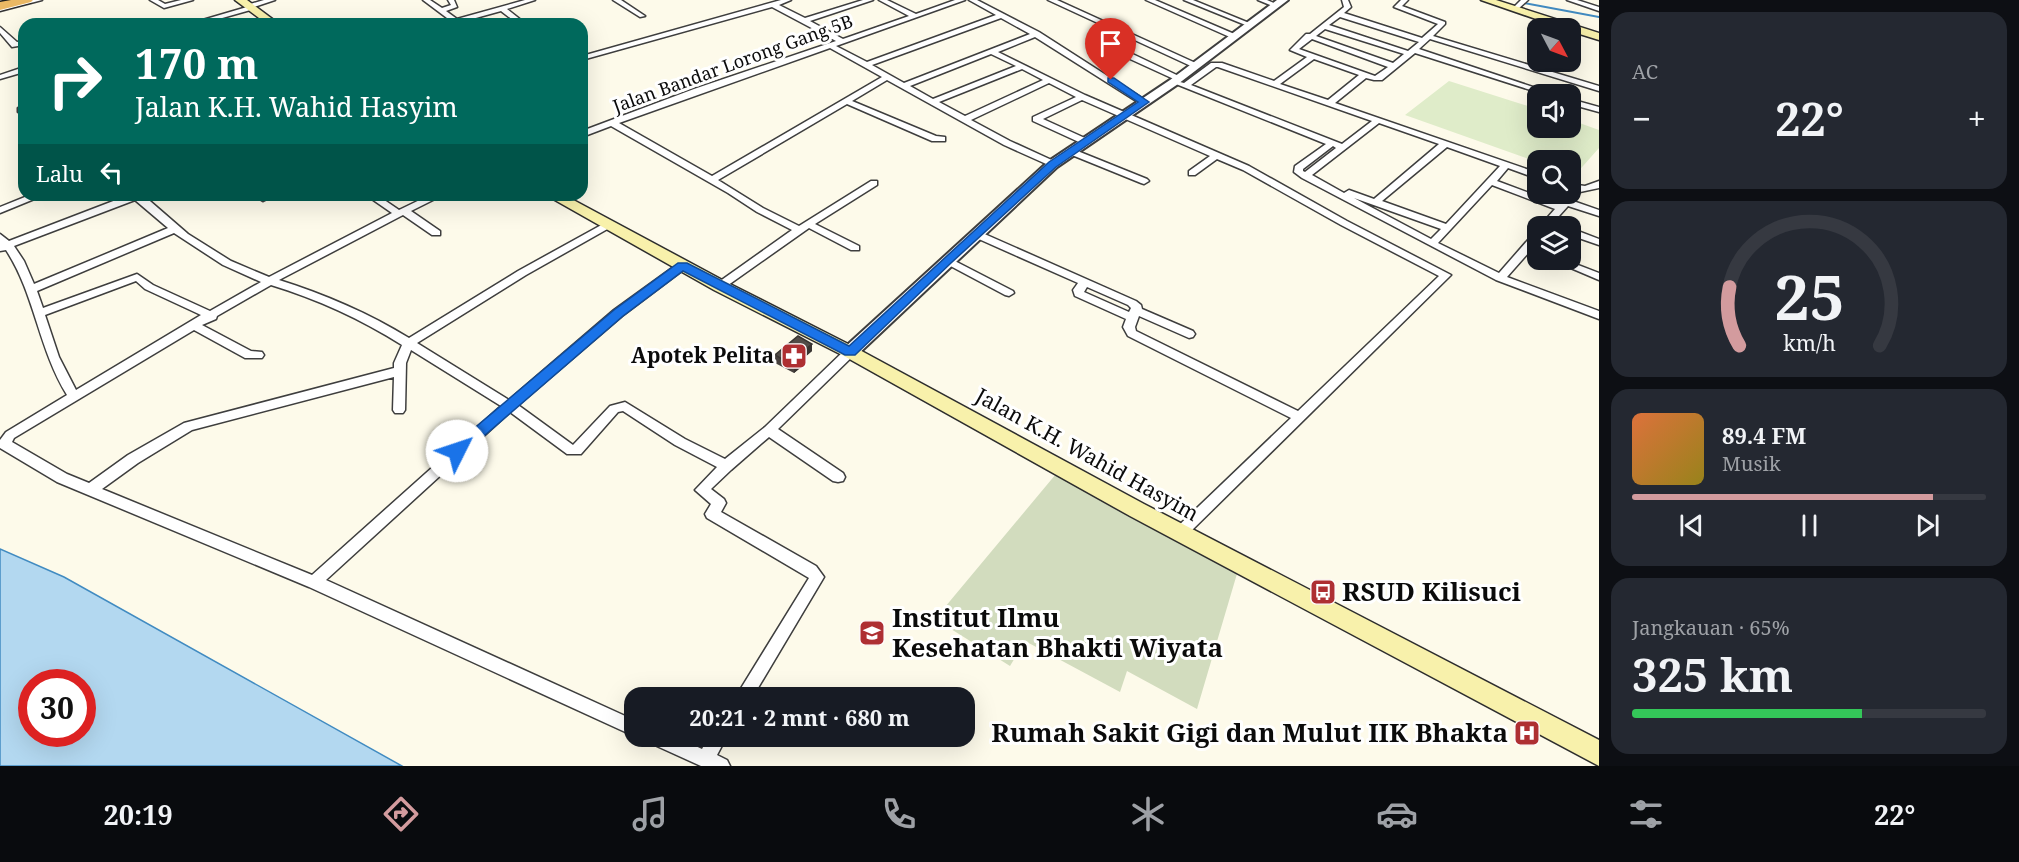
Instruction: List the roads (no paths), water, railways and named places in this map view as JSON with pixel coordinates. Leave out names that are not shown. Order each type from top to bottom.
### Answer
[{"type":"highway","points":[[0,8],[27,0]]},
{"type":"main road","points":[[1486,0],[1599,37]]},
{"type":"main road","points":[[247,5],[265,18]]},
{"type":"main road","name":"Jalan K.H. Wahid Hasyim","points":[[564,201],[720,286],[850,352],[1180,533],[1599,754]]},
{"type":"street","points":[[0,8],[39,0]]},
{"type":"street","points":[[153,0],[164,6],[190,0]]},
{"type":"street","points":[[210,18],[247,5],[272,0]]},
{"type":"street","points":[[426,0],[441,10],[447,18]]},
{"type":"street","points":[[441,10],[455,6],[451,0]]},
{"type":"street","points":[[468,18],[532,0]]},
{"type":"street","points":[[616,0],[642,16]]},
{"type":"street","points":[[588,56],[788,0]]},
{"type":"street","points":[[804,21],[870,0]]},
{"type":"street","points":[[882,0],[915,16]]},
{"type":"street","name":"Jalan Bandar Lorong Gang 5B","points":[[588,132],[962,0]]},
{"type":"street","points":[[972,0],[1036,34],[1144,102]]},
{"type":"street","points":[[1051,0],[1196,65]]},
{"type":"street","points":[[1149,0],[1235,36]]},
{"type":"street","points":[[1187,0],[1250,25]]},
{"type":"street","points":[[1261,0],[1279,3]]},
{"type":"street","points":[[1345,0],[1348,6],[1294,49],[1364,76],[1379,78],[1427,39],[1443,22],[1397,7],[1405,0]]},
{"type":"street","points":[[1515,9],[1525,0]]},
{"type":"street","points":[[1570,0],[1599,9]]},
{"type":"street","points":[[1179,82],[1196,65],[1279,3]]},
{"type":"street","points":[[751,4],[759,9]]},
{"type":"street","points":[[774,5],[842,41]]},
{"type":"street","points":[[502,8],[514,18]]},
{"type":"street","points":[[1339,14],[1599,89]]},
{"type":"street","points":[[866,65],[1003,15]]},
{"type":"street","points":[[1324,26],[1527,87]]},
{"type":"street","points":[[0,29],[15,45],[18,44]]},
{"type":"street","points":[[903,86],[1036,34]]},
{"type":"street","points":[[1309,36],[1393,66]]},
{"type":"street","points":[[1098,41],[1179,82],[1337,145]]},
{"type":"street","points":[[830,45],[964,120],[1053,164]]},
{"type":"street","points":[[991,51],[1122,116],[1216,155],[1446,275],[1180,533]]},
{"type":"street","points":[[1275,84],[1311,57]]},
{"type":"street","points":[[750,687],[818,577],[811,570],[711,514],[719,503],[702,490],[946,260],[1053,164],[1084,141],[1144,102],[1216,65],[1527,172]]},
{"type":"street","points":[[932,102],[1021,67]]},
{"type":"street","points":[[0,77],[18,72]]},
{"type":"street","points":[[1330,103],[1364,76]]},
{"type":"street","points":[[712,180],[887,77]]},
{"type":"street","points":[[964,120],[1050,80]]},
{"type":"street","points":[[1082,97],[1036,119],[1084,141]]},
{"type":"street","points":[[846,101],[942,140]]},
{"type":"street","points":[[1581,104],[1599,110]]},
{"type":"street","points":[[1378,120],[1298,168],[1299,172],[1500,278],[1599,315]]},
{"type":"street","points":[[612,123],[760,210],[855,248]]},
{"type":"street","points":[[1376,202],[1444,144]]},
{"type":"street","points":[[1070,151],[1144,181]]},
{"type":"street","points":[[1192,173],[1216,155]]},
{"type":"street","points":[[1432,244],[1506,165]]},
{"type":"street","points":[[1317,182],[1449,228]]},
{"type":"street","points":[[1492,182],[1564,205],[1599,213]]},
{"type":"street","points":[[720,286],[804,227],[874,183]]},
{"type":"street","points":[[1581,189],[1592,188],[1599,184]]},
{"type":"street","points":[[0,210],[23,201]]},
{"type":"street","points":[[75,397],[60,374],[40,313],[16,254],[3,243],[119,201]]},
{"type":"street","points":[[143,201],[184,236],[227,263],[269,281],[309,293],[379,325],[509,406],[574,452],[614,409],[626,406],[680,442],[726,466]]},
{"type":"street","points":[[382,201],[436,233]]},
{"type":"street","points":[[425,201],[269,281],[10,435],[2,443],[62,478],[314,582],[624,723]]},
{"type":"street","points":[[1556,216],[1564,205]]},
{"type":"street","points":[[399,410],[399,371],[402,354],[409,343],[522,273],[608,225]]},
{"type":"street","points":[[30,290],[176,228]]},
{"type":"street","points":[[976,234],[1132,303],[1137,307],[1129,327],[1132,333],[1300,417]]},
{"type":"street","points":[[1581,235],[1599,242]]},
{"type":"street","points":[[1500,278],[1527,247]]},
{"type":"street","points":[[946,260],[1009,293]]},
{"type":"street","points":[[314,582],[509,406],[618,313],[683,266]]},
{"type":"street","points":[[1581,270],[1599,277]]},
{"type":"street","points":[[40,313],[136,277],[149,287],[212,316]]},
{"type":"street","points":[[1135,314],[1189,334]]},
{"type":"street","points":[[196,326],[249,355],[258,355]]},
{"type":"street","points":[[90,490],[133,459],[188,426],[399,371]]},
{"type":"street","points":[[768,430],[838,477]]},
{"type":"street","points":[[678,747],[713,763],[717,747]]},
{"type":"water","points":[[0,549],[64,577],[402,766],[0,766]]},
{"type":"waterway","points":[[1524,3],[1599,17]]},
{"type":"place","name":"Apotek Pelita","points":[[794,356]]},
{"type":"place","name":"RSUD Kilisuci","points":[[1323,592]]},
{"type":"place","name":"Institut Ilmu Kesehatan Bhakti Wiyata","points":[[872,633]]},
{"type":"place","name":"Rumah Sakit Gigi dan Mulut IIK Bhakta","points":[[1527,733]]}]
